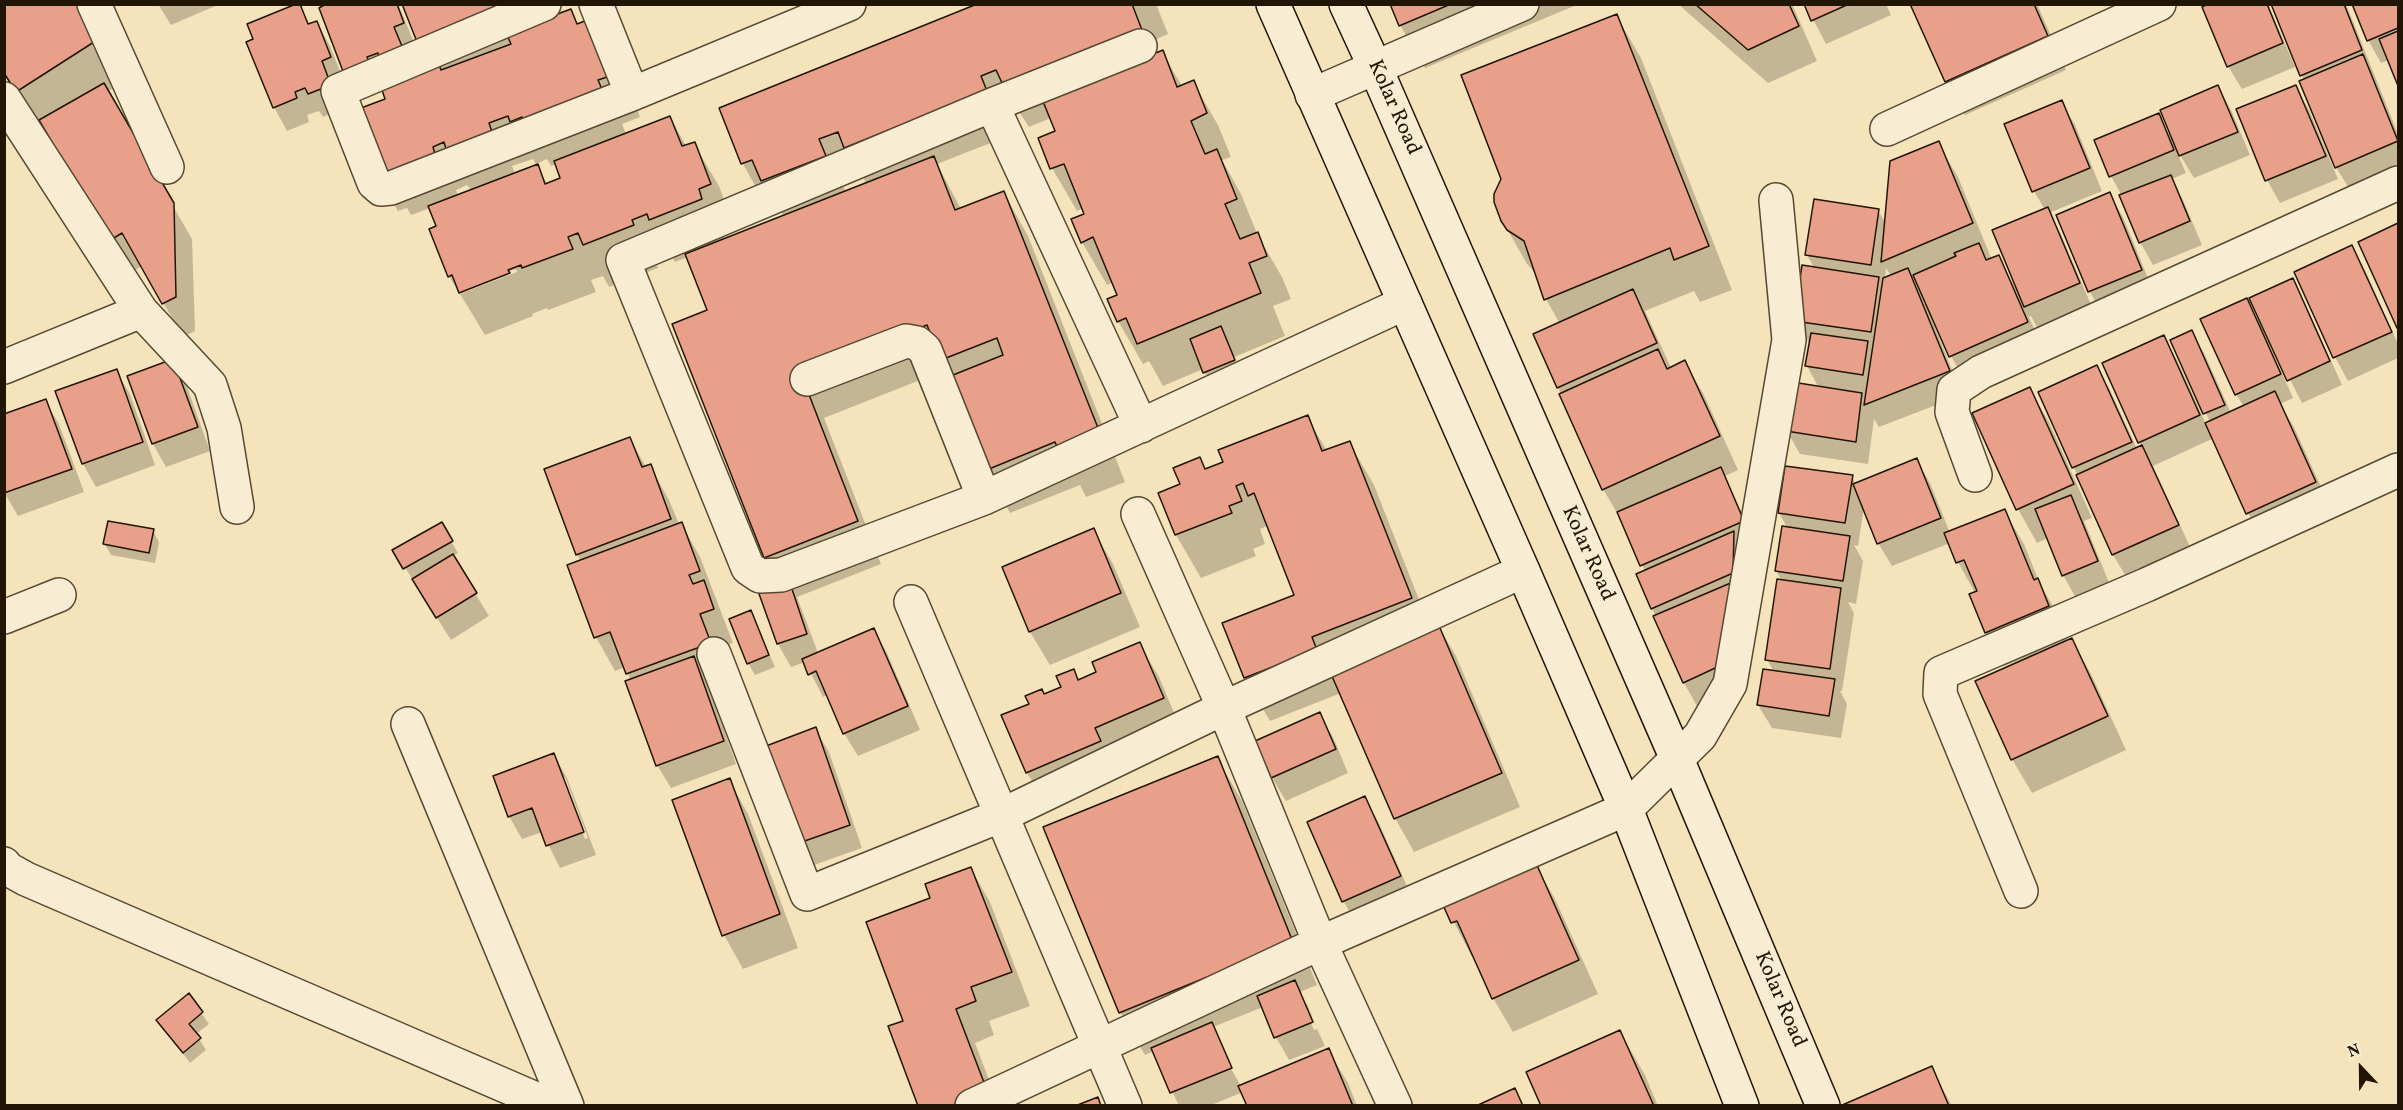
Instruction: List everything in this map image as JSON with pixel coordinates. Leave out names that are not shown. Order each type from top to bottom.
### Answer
[{"type":"street","points":[[94,4],[167,167]]},
{"type":"street","points":[[544,4],[338,91],[374,183],[381,189],[391,188],[632,94],[849,4]]},
{"type":"street","points":[[596,4],[632,94]]},
{"type":"street","points":[[1273,4],[1626,809],[1742,1106]]},
{"type":"street","name":"Kolar Road","points":[[1346,4],[1677,759],[1823,1106]]},
{"type":"street","points":[[1312,95],[1522,4]]},
{"type":"street","points":[[1887,129],[2159,4]]},
{"type":"street","points":[[1140,46],[992,105],[623,260],[748,568],[760,576],[781,575],[984,498],[1406,303]]},
{"type":"street","points":[[4,99],[141,311],[210,385],[224,428],[237,507]]},
{"type":"street","points":[[992,105],[1141,426]]},
{"type":"street","points":[[1975,475],[1952,412],[1954,390],[1981,372],[2398,183]]},
{"type":"street","points":[[972,1106],[1320,943],[1626,809],[1700,736],[1730,684],[1789,340],[1776,200]]},
{"type":"street","points":[[4,367],[141,311]]},
{"type":"street","points":[[807,379],[906,341],[916,343],[925,350],[984,498]]},
{"type":"street","points":[[2021,891],[1940,694],[1941,672],[2157,581],[2398,470]]},
{"type":"street","points":[[1138,514],[1224,708],[1320,943],[1395,1106]]},
{"type":"street","points":[[714,654],[807,894],[1002,815],[1224,708],[1523,571]]},
{"type":"street","points":[[4,617],[59,595]]},
{"type":"street","points":[[910,602],[1125,1106]]},
{"type":"street","points":[[408,724],[567,1106]]},
{"type":"street","points":[[4,864],[8,869],[26,879],[552,1106]]},
{"type":"building","points":[[4,4],[77,4],[94,42],[16,92],[4,73]]},
{"type":"building","points":[[300,4],[308,24],[317,21],[331,57],[322,61],[331,85],[308,94],[305,88],[295,92],[297,98],[273,108],[246,42],[253,39],[247,24]]},
{"type":"building","points":[[326,4],[397,4],[404,23],[394,27],[404,51],[380,60],[378,53],[367,57],[370,64],[344,74],[319,8]]},
{"type":"building","points":[[402,4],[516,4],[417,42]]},
{"type":"building","points":[[977,4],[1132,4],[1142,30],[1003,85],[996,70],[981,76],[987,91],[844,148],[838,132],[819,139],[826,156],[761,181],[752,160],[741,164],[719,108]]},
{"type":"building","points":[[1390,4],[1451,4],[1399,26]]},
{"type":"building","points":[[1695,4],[1789,4],[1799,26],[1748,50]]},
{"type":"building","points":[[1804,4],[1849,4],[1811,21]]},
{"type":"building","points":[[1910,4],[2034,4],[2048,36],[1945,82]]},
{"type":"building","points":[[2208,4],[2267,4],[2283,43],[2227,67],[2202,7]]},
{"type":"building","points":[[2271,4],[2344,4],[2362,50],[2300,76]]},
{"type":"building","points":[[2352,4],[2398,4],[2398,28],[2367,41]]},
{"type":"building","points":[[571,9],[577,24],[595,17],[616,74],[598,80],[604,94],[525,124],[522,117],[510,122],[508,116],[489,123],[492,132],[446,149],[444,142],[433,147],[435,154],[385,173],[361,108],[385,99],[380,84],[438,62],[441,70],[511,44],[506,33]]},
{"type":"building","points":[[1617,14],[1709,246],[1674,260],[1670,248],[1544,300],[1524,241],[1507,230],[1501,221],[1494,202],[1494,194],[1501,179],[1461,75]]},
{"type":"building","points":[[2398,31],[2398,86],[2379,39]]},
{"type":"building","points":[[1163,50],[1177,87],[1194,80],[1207,113],[1191,121],[1205,154],[1217,149],[1237,199],[1225,204],[1240,239],[1258,232],[1267,256],[1249,263],[1261,293],[1137,344],[1126,318],[1117,322],[1107,299],[1117,295],[1093,237],[1081,243],[1071,219],[1084,214],[1064,164],[1050,169],[1038,138],[1055,131],[1042,99]]},
{"type":"building","points":[[2363,54],[2398,141],[2335,168],[2299,81]]},
{"type":"building","points":[[104,83],[174,203],[176,297],[162,304],[122,233],[109,241],[39,120]]},
{"type":"building","points":[[2218,85],[2238,132],[2179,156],[2160,110]]},
{"type":"building","points":[[2296,85],[2326,156],[2265,181],[2236,109]]},
{"type":"building","points":[[2062,100],[2090,168],[2032,192],[2004,124]]},
{"type":"building","points":[[2159,113],[2174,150],[2109,177],[2094,140]]},
{"type":"building","points":[[670,116],[682,146],[695,142],[711,184],[699,189],[702,199],[649,220],[647,214],[632,220],[634,225],[583,245],[578,233],[568,237],[573,249],[522,268],[521,265],[508,270],[510,273],[459,293],[452,275],[448,277],[429,229],[436,226],[428,206],[538,164],[545,184],[560,178],[554,161]]},
{"type":"building","points":[[1939,141],[1973,223],[1881,262],[1890,161]]},
{"type":"building","points":[[934,156],[955,210],[1004,191],[1102,438],[1060,454],[1055,442],[984,471],[948,377],[1003,355],[997,338],[941,360],[927,325],[801,374],[858,521],[764,558],[672,324],[707,310],[685,254]]},
{"type":"building","points":[[2171,175],[2190,221],[2139,243],[2119,195]]},
{"type":"building","points":[[2110,192],[2142,270],[2088,292],[2056,215]]},
{"type":"building","points":[[1814,199],[1879,209],[1871,265],[1805,255]]},
{"type":"building","points":[[2048,207],[2080,283],[2024,307],[1992,230]]},
{"type":"building","points":[[2398,223],[2398,327],[2397,328],[2358,242]]},
{"type":"building","points":[[1979,243],[1986,260],[1999,255],[2028,322],[1949,357],[1913,275],[1956,256],[1954,253]]},
{"type":"building","points":[[2352,245],[2392,332],[2333,358],[2294,272]]},
{"type":"building","points":[[1802,265],[1879,277],[1871,332],[1794,321]]},
{"type":"building","points":[[1908,268],[1950,371],[1864,405],[1883,278]]},
{"type":"building","points":[[2293,278],[2330,361],[2287,381],[2249,298]]},
{"type":"building","points":[[1633,289],[1657,343],[1557,388],[1533,334]]},
{"type":"building","points":[[2247,298],[2281,374],[2235,395],[2200,319]]},
{"type":"building","points":[[1221,326],[1235,360],[1203,373],[1190,339]]},
{"type":"building","points":[[2192,330],[2225,405],[2203,414],[2170,340]]},
{"type":"building","points":[[1811,333],[1868,341],[1863,375],[1805,366]]},
{"type":"building","points":[[2164,335],[2200,415],[2138,443],[2102,363]]},
{"type":"building","points":[[1658,349],[1667,369],[1685,360],[1720,436],[1602,490],[1559,394]]},
{"type":"building","points":[[173,359],[198,427],[152,444],[127,376]]},
{"type":"building","points":[[2097,365],[2132,442],[2072,468],[2038,392]]},
{"type":"building","points":[[117,369],[143,442],[82,464],[55,391]]},
{"type":"building","points":[[1792,382],[1862,393],[1856,442],[1786,431]]},
{"type":"building","points":[[2030,387],[2074,484],[2016,510],[1972,413]]},
{"type":"building","points":[[2275,391],[2316,482],[2246,514],[2205,423]]},
{"type":"building","points":[[46,399],[72,469],[4,493],[4,414]]},
{"type":"building","points":[[1308,415],[1322,451],[1350,441],[1412,598],[1312,637],[1317,650],[1244,678],[1222,623],[1294,595],[1254,493],[1248,496],[1243,483],[1236,486],[1242,501],[1229,506],[1232,513],[1175,535],[1158,493],[1180,484],[1173,468],[1200,457],[1205,469],[1223,462],[1218,450]]},
{"type":"building","points":[[630,437],[642,467],[651,464],[671,519],[576,555],[544,469]]},
{"type":"building","points":[[2142,445],[2179,525],[2112,555],[2076,475]]},
{"type":"building","points":[[1917,458],[1941,518],[1877,544],[1853,484]]},
{"type":"building","points":[[1785,466],[1853,475],[1845,523],[1778,513]]},
{"type":"building","points":[[1721,467],[1744,521],[1640,566],[1617,512]]},
{"type":"building","points":[[2071,495],[2098,561],[2062,576],[2035,509]]},
{"type":"building","points":[[2005,509],[2034,580],[2038,578],[2049,606],[1985,633],[1969,594],[1977,591],[1964,560],[1956,563],[1944,533]]},
{"type":"building","points":[[108,521],[154,529],[149,553],[103,544]]},
{"type":"building","points":[[442,522],[453,541],[403,569],[392,550]]},
{"type":"building","points":[[682,522],[700,571],[689,575],[693,584],[704,580],[714,609],[700,614],[711,643],[626,674],[610,632],[594,638],[567,565]]},
{"type":"building","points":[[1782,526],[1850,536],[1843,581],[1775,571]]},
{"type":"building","points":[[1094,528],[1121,593],[1029,632],[1002,567]]},
{"type":"building","points":[[1734,531],[1733,573],[1651,609],[1636,574]]},
{"type":"building","points":[[453,554],[477,593],[436,618],[412,579]]},
{"type":"building","points":[[1777,579],[1841,588],[1830,669],[1765,660]]},
{"type":"building","points":[[789,580],[807,634],[777,644],[758,591]]},
{"type":"building","points":[[1733,582],[1726,663],[1683,683],[1653,616]]},
{"type":"building","points":[[751,610],[769,655],[747,664],[729,619]]},
{"type":"building","points":[[1437,621],[1502,773],[1394,819],[1328,667]]},
{"type":"building","points":[[874,628],[908,706],[843,734],[816,671],[808,675],[802,659]]},
{"type":"building","points":[[2072,638],[2108,716],[2011,760],[1975,681]]},
{"type":"building","points":[[1140,642],[1164,698],[1095,728],[1101,741],[1026,773],[1001,715],[1029,704],[1025,696],[1042,689],[1044,694],[1061,687],[1056,676],[1074,669],[1078,680],[1096,672],[1092,662]]},
{"type":"building","points":[[694,656],[724,741],[656,766],[625,681]]},
{"type":"building","points":[[1763,669],[1835,679],[1829,716],[1757,705]]},
{"type":"building","points":[[1320,712],[1336,749],[1271,778],[1255,741]]},
{"type":"building","points":[[816,727],[850,825],[799,843],[766,746]]},
{"type":"building","points":[[554,753],[584,832],[546,846],[532,808],[508,817],[493,776]]},
{"type":"building","points":[[1218,756],[1293,942],[1119,1013],[1043,827]]},
{"type":"building","points":[[730,778],[780,914],[722,936],[672,800]]},
{"type":"building","points":[[1365,796],[1401,876],[1342,902],[1307,822]]},
{"type":"building","points":[[1536,863],[1579,960],[1492,999],[1457,921],[1451,923],[1443,905]]},
{"type":"building","points":[[971,867],[1012,972],[971,987],[976,1001],[956,1009],[988,1093],[954,1106],[918,1106],[888,1026],[903,1021],[866,922],[930,898],[925,884]]},
{"type":"building","points":[[1295,980],[1313,1022],[1274,1038],[1257,996]]},
{"type":"building","points":[[189,993],[203,1012],[189,1024],[201,1038],[183,1053],[156,1020]]},
{"type":"building","points":[[1212,1022],[1232,1068],[1170,1093],[1151,1048]]},
{"type":"building","points":[[1620,1030],[1654,1106],[1541,1106],[1526,1072]]},
{"type":"building","points":[[1329,1048],[1353,1106],[1247,1106],[1238,1086]]},
{"type":"building","points":[[1932,1066],[1949,1106],[1840,1106]]},
{"type":"building","points":[[1515,1088],[1523,1106],[1476,1106]]},
{"type":"building","points":[[1098,1097],[1101,1106],[1075,1106]]}]
